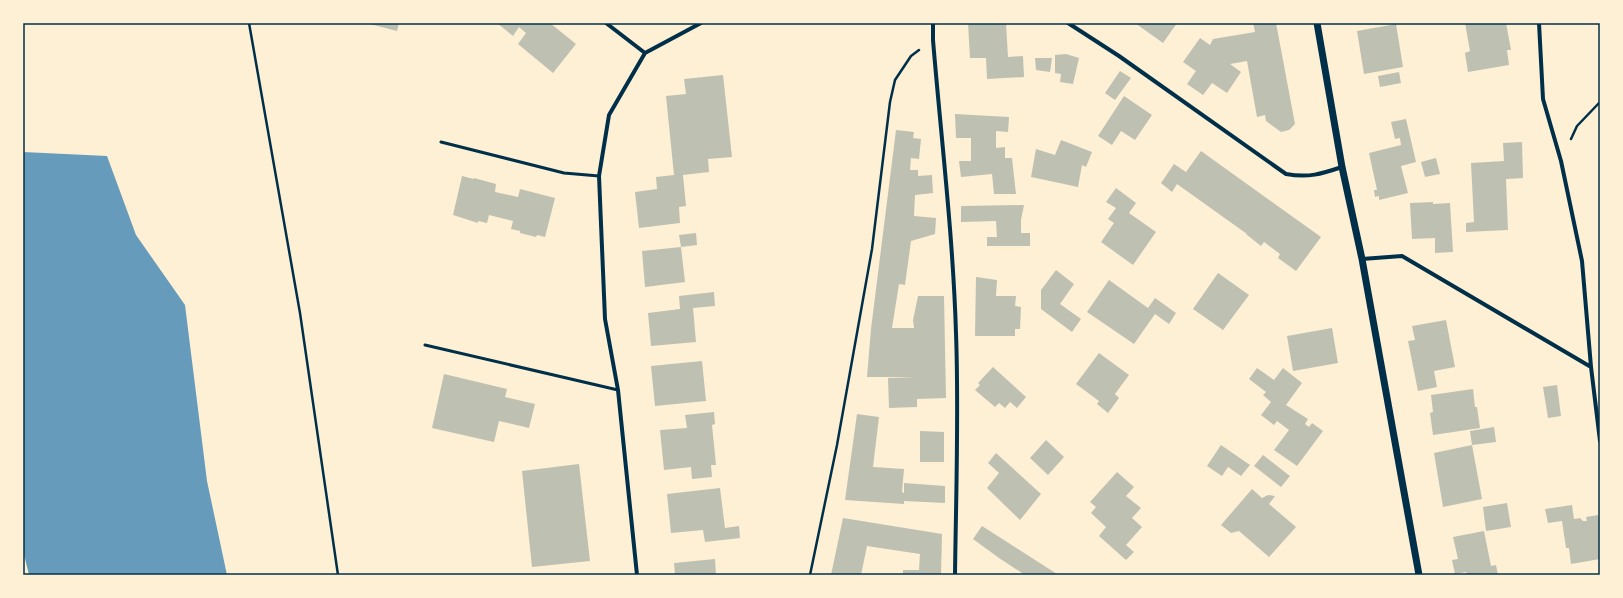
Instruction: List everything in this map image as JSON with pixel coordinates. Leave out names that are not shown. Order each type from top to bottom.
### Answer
[{"type":"street","points":[[606,23],[645,52]]},
{"type":"street","points":[[637,575],[618,390],[606,319],[600,176],[609,115],[645,52],[701,23]]},
{"type":"street","points":[[933,23],[933,40],[953,261],[956,333],[957,421],[955,575]]},
{"type":"street","points":[[1068,23],[1120,56],[1286,174],[1300,177],[1316,176],[1342,167]]},
{"type":"street","points":[[1317,23],[1342,167],[1362,259],[1419,575]]},
{"type":"street","points":[[1539,23],[1543,99],[1561,161],[1582,261],[1591,367],[1600,441]]},
{"type":"street","points":[[1362,259],[1402,256],[1591,367]]},
{"type":"lane","points":[[441,142],[564,173],[600,176]]},
{"type":"lane","points":[[425,345],[618,390]]},
{"type":"path","points":[[250,23],[300,313],[338,575]]},
{"type":"path","points":[[810,575],[837,446],[872,249],[894,80],[911,56],[933,40]]},
{"type":"path","points":[[1561,161],[1577,126],[1600,102]]},
{"type":"water","points":[[23,152],[107,156],[136,235],[185,305],[207,481],[227,575],[29,575],[23,550]]},
{"type":"building","points":[[366,23],[399,23],[397,31]]},
{"type":"building","points":[[497,23],[550,23],[576,44],[553,73],[518,44],[526,33],[519,27],[513,36]]},
{"type":"building","points":[[968,23],[1006,23],[1008,57],[1023,56],[1024,77],[987,79],[986,58],[970,58]]},
{"type":"building","points":[[1135,23],[1177,23],[1163,43]]},
{"type":"building","points":[[1253,23],[1276,23],[1295,124],[1289,130],[1281,132],[1266,121],[1265,115],[1257,117],[1247,61],[1230,64],[1241,72],[1227,93],[1212,83],[1203,95],[1187,84],[1196,71],[1183,62],[1200,38],[1210,45],[1213,39],[1255,32]]},
{"type":"building","points":[[1465,23],[1506,23],[1511,50],[1507,50],[1509,65],[1468,72],[1465,53],[1470,51]]},
{"type":"building","points":[[1396,24],[1403,67],[1364,74],[1357,31]]},
{"type":"building","points":[[1066,54],[1079,58],[1073,84],[1060,82],[1061,74],[1055,73],[1055,55]]},
{"type":"building","points":[[1035,58],[1052,58],[1050,72],[1036,70]]},
{"type":"building","points":[[1120,71],[1131,78],[1115,100],[1105,93]]},
{"type":"building","points":[[1399,72],[1401,83],[1380,87],[1378,76]]},
{"type":"building","points":[[723,75],[732,157],[708,159],[709,172],[683,175],[686,206],[679,207],[680,223],[639,228],[635,192],[657,189],[656,177],[674,175],[666,96],[686,94],[684,79]]},
{"type":"building","points":[[1124,96],[1152,115],[1135,140],[1121,131],[1112,145],[1098,136]]},
{"type":"building","points":[[955,114],[1009,117],[1008,132],[996,131],[996,148],[1005,147],[1005,158],[1012,158],[1016,194],[994,194],[992,174],[961,177],[959,161],[971,161],[971,138],[956,138]]},
{"type":"building","points":[[1406,119],[1416,162],[1401,166],[1408,193],[1379,200],[1379,196],[1375,197],[1374,190],[1377,190],[1369,153],[1401,145],[1400,138],[1395,139],[1391,122]]},
{"type":"building","points":[[896,130],[914,132],[913,138],[921,139],[919,159],[911,158],[910,170],[918,170],[918,176],[932,175],[933,193],[915,195],[914,216],[936,218],[935,234],[911,241],[905,285],[899,284],[892,328],[914,328],[913,320],[918,296],[944,296],[946,398],[917,399],[917,407],[889,408],[888,378],[916,377],[867,377],[871,329]]},
{"type":"building","points":[[1061,140],[1092,152],[1086,167],[1082,165],[1078,187],[1031,177],[1036,149],[1055,155]]},
{"type":"building","points":[[1522,142],[1523,178],[1506,179],[1508,230],[1466,232],[1466,223],[1474,222],[1471,163],[1504,161],[1503,143]]},
{"type":"building","points":[[1201,151],[1321,237],[1296,271],[1278,258],[1280,254],[1264,242],[1261,246],[1247,234],[1177,184],[1172,192],[1161,183],[1174,164],[1186,172]]},
{"type":"building","points":[[1436,158],[1440,174],[1425,177],[1421,162]]},
{"type":"building","points":[[462,176],[496,184],[495,192],[518,197],[520,189],[555,198],[545,237],[537,235],[536,237],[520,233],[520,231],[511,229],[513,221],[489,215],[487,223],[478,221],[478,223],[453,215]]},
{"type":"building","points":[[1116,188],[1136,203],[1129,213],[1156,232],[1133,265],[1101,242],[1114,223],[1108,219],[1116,208],[1106,202]]},
{"type":"building","points":[[1433,202],[1433,204],[1450,203],[1453,252],[1435,253],[1435,238],[1412,239],[1410,203]]},
{"type":"building","points":[[1024,205],[1021,220],[1021,233],[1030,233],[1030,246],[987,246],[987,237],[997,237],[996,221],[961,222],[961,206]]},
{"type":"building","points":[[696,233],[697,245],[681,247],[679,235]]},
{"type":"building","points":[[681,247],[685,282],[645,287],[642,251]]},
{"type":"building","points":[[1056,270],[1074,284],[1060,304],[1081,319],[1072,332],[1041,309],[1041,290]]},
{"type":"building","points":[[1218,273],[1249,295],[1223,330],[1193,309]]},
{"type":"building","points":[[976,277],[997,280],[996,296],[1016,296],[1015,306],[1021,307],[1020,329],[1015,329],[1015,336],[975,336]]},
{"type":"building","points":[[1109,280],[1148,308],[1155,298],[1176,313],[1169,324],[1155,314],[1134,344],[1087,312]]},
{"type":"building","points":[[714,292],[715,306],[693,308],[696,342],[651,346],[648,313],[680,309],[679,296]]},
{"type":"building","points":[[1446,320],[1455,367],[1434,371],[1437,387],[1418,391],[1408,341],[1415,340],[1412,326]]},
{"type":"building","points":[[1332,328],[1338,363],[1293,371],[1287,336]]},
{"type":"building","points":[[1099,353],[1129,375],[1115,394],[1119,398],[1108,413],[1097,404],[1099,401],[1076,384]]},
{"type":"building","points":[[702,361],[706,401],[655,406],[651,366]]},
{"type":"building","points":[[993,367],[1026,397],[1017,408],[1010,402],[1005,408],[999,403],[995,407],[975,390],[980,385],[978,383]]},
{"type":"building","points":[[1257,368],[1274,380],[1283,368],[1302,383],[1286,405],[1308,419],[1305,424],[1309,427],[1312,423],[1323,431],[1297,466],[1274,450],[1289,430],[1277,421],[1274,425],[1261,415],[1271,402],[1263,395],[1266,392],[1249,379]]},
{"type":"building","points":[[444,374],[507,389],[505,397],[535,404],[529,428],[499,421],[494,442],[432,428]]},
{"type":"building","points":[[1557,385],[1561,416],[1548,418],[1543,387]]},
{"type":"building","points":[[1473,389],[1475,407],[1477,407],[1480,428],[1433,435],[1430,413],[1433,412],[1431,395]]},
{"type":"building","points":[[714,412],[715,424],[712,425],[716,465],[711,465],[712,477],[692,479],[691,467],[664,470],[660,430],[687,428],[685,415]]},
{"type":"building","points":[[857,414],[879,417],[873,467],[904,469],[902,492],[904,493],[904,483],[945,486],[945,503],[904,501],[904,504],[845,500]]},
{"type":"building","points":[[1494,427],[1496,442],[1472,445],[1470,431]]},
{"type":"building","points":[[920,431],[944,432],[944,462],[920,462]]},
{"type":"building","points":[[1046,440],[1064,457],[1048,475],[1030,458]]},
{"type":"building","points":[[1221,445],[1250,465],[1241,476],[1228,467],[1222,476],[1207,466]]},
{"type":"building","points":[[1472,445],[1482,499],[1443,507],[1434,453]]},
{"type":"building","points":[[996,453],[1041,494],[1020,520],[987,488],[999,473],[988,463]]},
{"type":"building","points":[[1263,455],[1290,476],[1281,487],[1254,466]]},
{"type":"building","points":[[579,464],[590,561],[532,567],[522,471]]},
{"type":"building","points":[[1117,472],[1134,487],[1126,496],[1141,508],[1132,518],[1142,527],[1126,545],[1134,552],[1126,560],[1099,536],[1106,527],[1091,513],[1096,507],[1090,502]]},
{"type":"building","points":[[720,488],[725,528],[739,526],[740,538],[705,542],[703,530],[671,533],[667,494]]},
{"type":"building","points":[[1252,489],[1262,498],[1268,495],[1275,496],[1269,504],[1296,527],[1269,557],[1239,531],[1231,533],[1221,525]]},
{"type":"building","points":[[1507,503],[1511,527],[1486,531],[1483,507]]},
{"type":"building","points":[[1572,505],[1574,519],[1580,518],[1583,521],[1587,521],[1586,517],[1598,515],[1600,526],[1600,559],[1571,564],[1569,548],[1566,548],[1562,521],[1548,523],[1545,509]]},
{"type":"building","points":[[843,518],[942,534],[941,575],[903,575],[903,570],[919,570],[920,554],[867,546],[861,575],[831,575]]},
{"type":"building","points":[[982,526],[1057,574],[1025,575],[973,539]]},
{"type":"building","points":[[1484,531],[1491,566],[1496,565],[1498,575],[1467,575],[1466,572],[1455,574],[1452,560],[1458,559],[1453,537]]},
{"type":"building","points":[[715,559],[716,575],[675,575],[674,563]]}]
